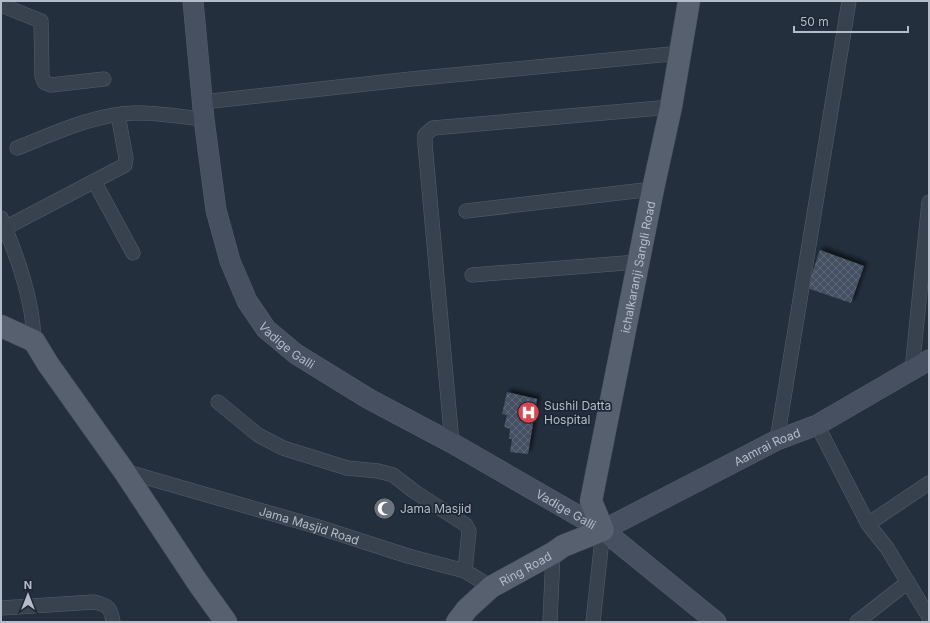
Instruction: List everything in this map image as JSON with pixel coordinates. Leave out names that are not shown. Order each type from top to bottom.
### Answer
[{"type":"main road","name":"Vadige Galli","points":[[193,1],[216,210],[230,261],[247,301],[266,329],[296,354],[369,399],[452,443],[604,530],[716,622]]},
{"type":"main road","name":"ichalkaranji Sangli Road","points":[[604,530],[590,501],[652,190],[671,107],[681,53],[688,1]]},
{"type":"main road","points":[[1,326],[34,341],[48,364],[124,471],[198,583],[226,622]]},
{"type":"main road","name":"Aamrai Road","points":[[604,530],[778,440],[817,426],[929,360]]},
{"type":"main road","name":"Ring Road","points":[[457,622],[467,609],[491,587],[563,546],[604,530]]},
{"type":"street","points":[[778,440],[849,1]]},
{"type":"street","points":[[1,5],[41,21],[42,76],[44,82],[51,85],[104,79]]},
{"type":"street","points":[[16,148],[70,126],[118,115],[204,110],[419,78],[681,53]]},
{"type":"street","points":[[452,443],[425,134],[433,128],[671,107]]},
{"type":"street","points":[[34,341],[33,321],[29,299],[3,223],[125,165],[126,158],[118,115]]},
{"type":"street","points":[[94,181],[133,253]]},
{"type":"street","points":[[466,211],[652,190]]},
{"type":"street","points":[[912,370],[929,202]]},
{"type":"street","points":[[472,275],[638,262]]},
{"type":"street","points":[[218,402],[258,435],[283,448],[348,468],[378,470],[393,475],[415,492],[466,525],[469,531],[465,571]]},
{"type":"street","points":[[817,426],[868,524],[887,548],[929,617]]},
{"type":"street","name":"Jama Masjid Road","points":[[124,471],[315,526],[408,556],[465,571],[491,587]]},
{"type":"street","points":[[868,524],[929,483]]},
{"type":"street","points":[[593,622],[604,530]]},
{"type":"street","points":[[550,622],[553,553]]},
{"type":"street","points":[[857,622],[908,582]]},
{"type":"street","points":[[1,608],[94,602],[104,604],[112,612],[113,622]]},
{"type":"building","points":[[820,250],[864,266],[851,303],[807,288]]},
{"type":"building","points":[[507,392],[537,399],[528,454],[510,452],[512,439],[509,439],[510,429],[504,427],[507,415],[502,414]]},
{"type":"place","name":"Sushil Datta Hospital","points":[[529,412]]},
{"type":"place","name":"Jama Masjid","points":[[384,508]]}]
